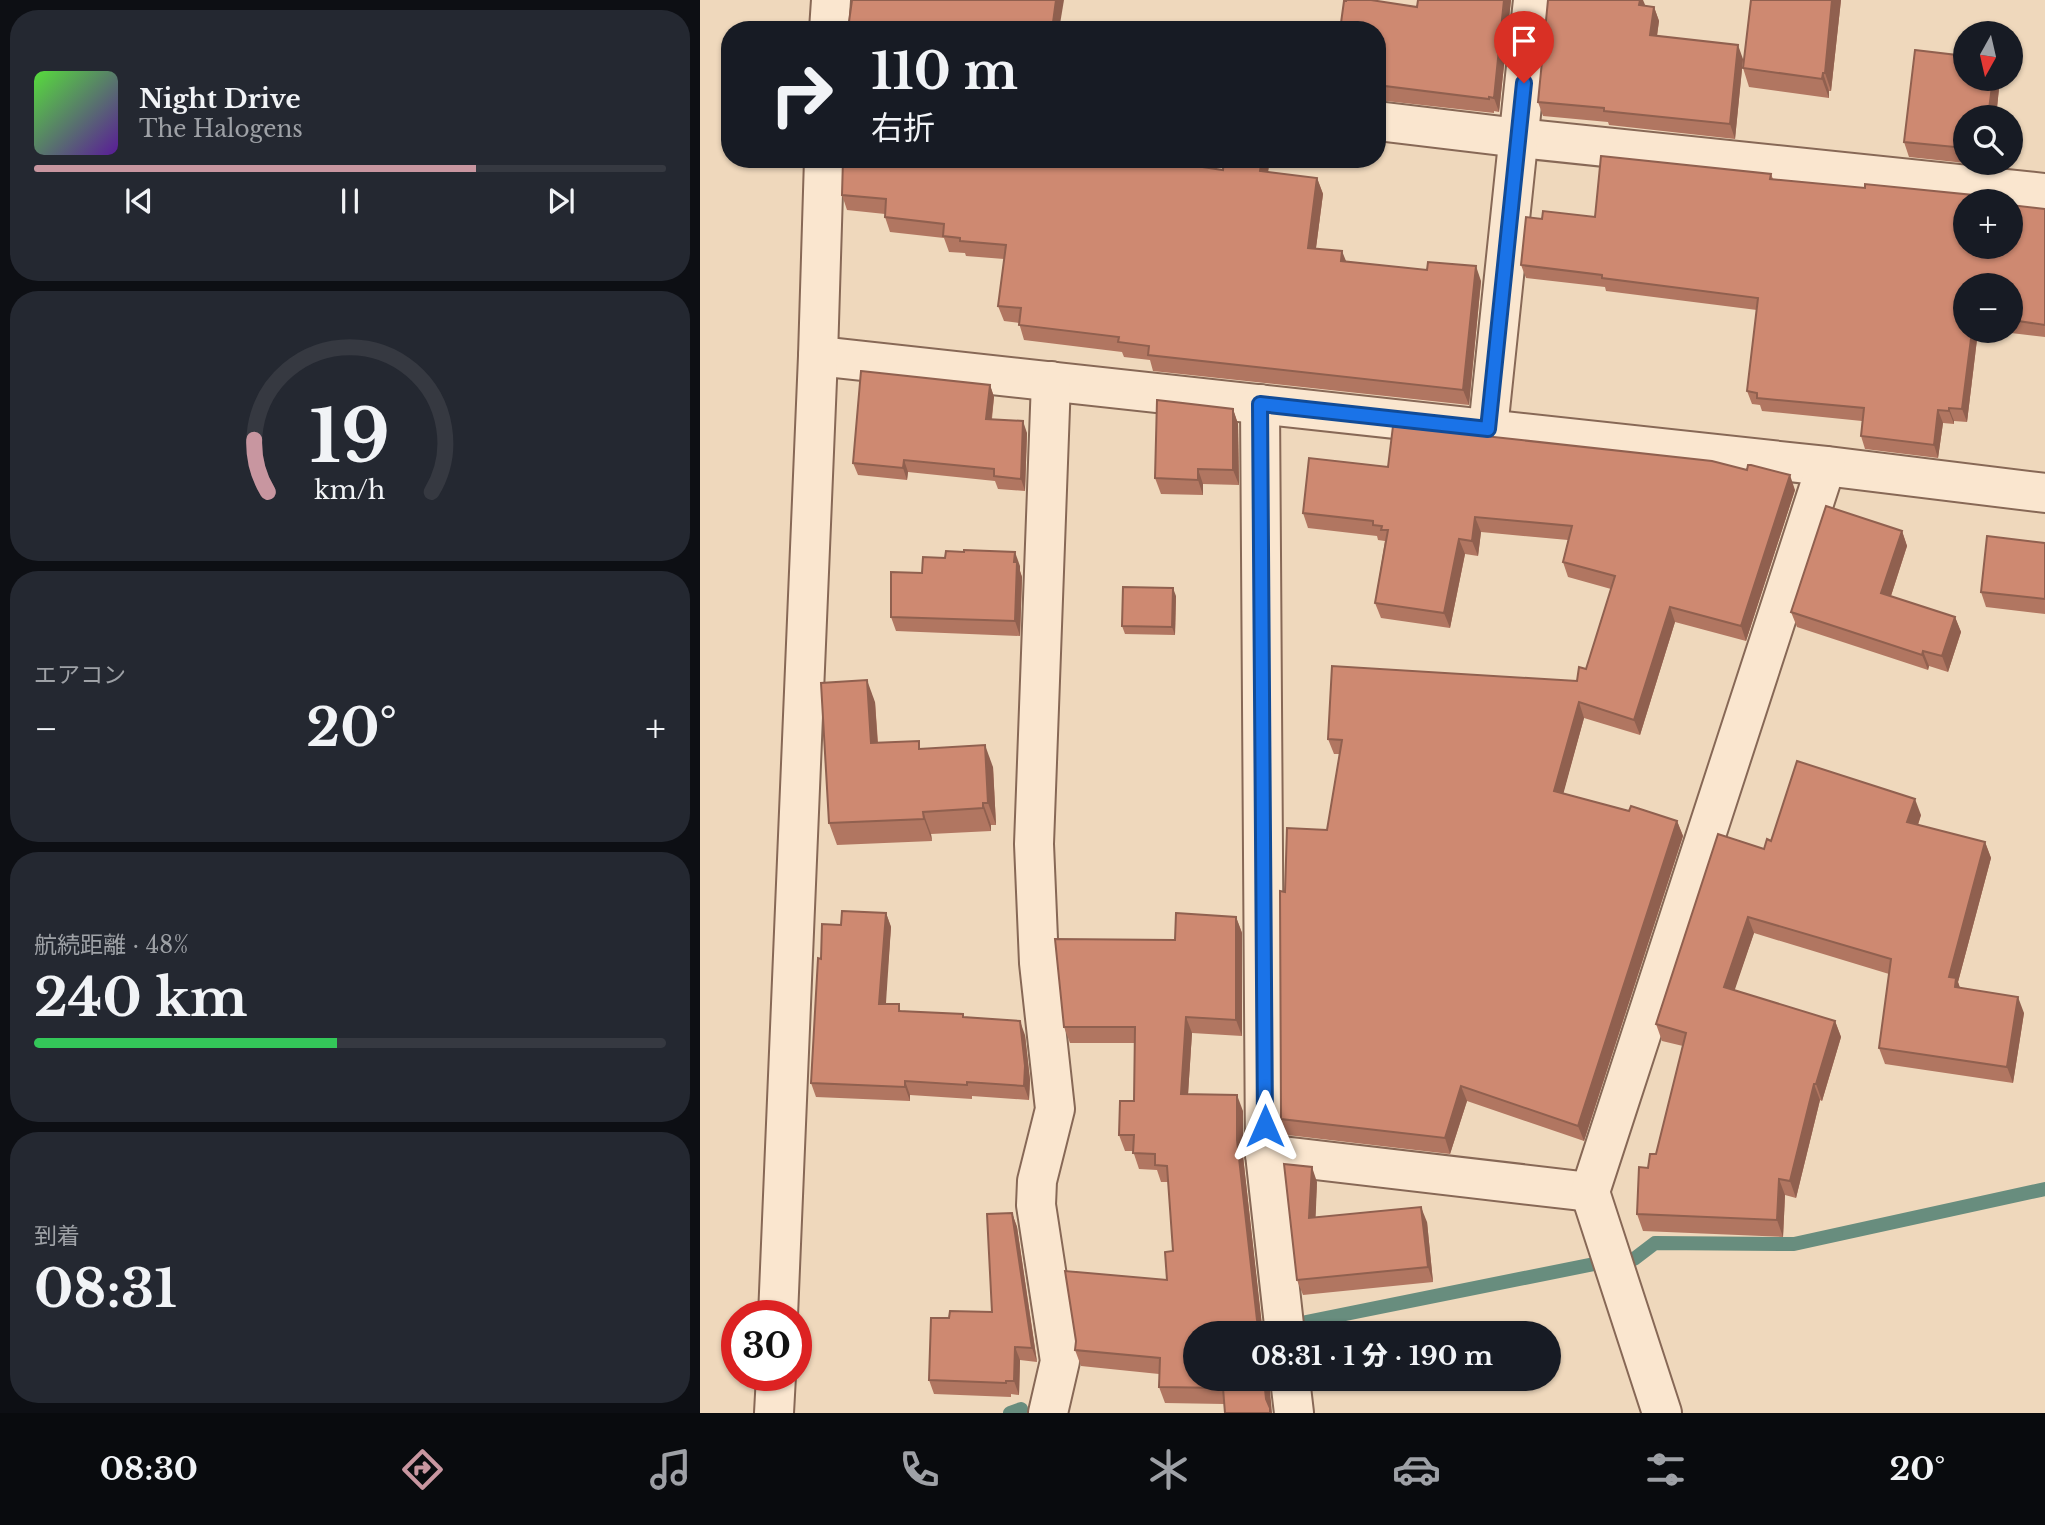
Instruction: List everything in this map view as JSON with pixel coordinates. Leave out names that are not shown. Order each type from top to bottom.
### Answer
[{"type":"street","points":[[830,21],[831,0]]},
{"type":"street","points":[[1488,429],[1533,0]]},
{"type":"street","points":[[1386,122],[2045,193]]},
{"type":"street","points":[[779,1300],[824,168]]},
{"type":"street","points":[[818,356],[1826,466],[2045,493]]},
{"type":"street","points":[[1048,1413],[1060,1361],[1036,1205],[1037,1181],[1055,1109],[1039,963],[1034,844],[1051,381]]},
{"type":"street","points":[[1260,404],[1265,1154],[1284,1321]]},
{"type":"street","points":[[1662,1413],[1590,1192],[1826,466]]},
{"type":"street","points":[[1265,1154],[1590,1192]]},
{"type":"street","points":[[774,1413],[775,1391]]},
{"type":"street","points":[[1291,1391],[1294,1413]]},
{"type":"building","points":[[852,0],[1056,0],[1053,21],[849,21]]},
{"type":"building","points":[[1371,0],[1417,7],[1418,0],[1504,0],[1494,98],[1386,86],[1386,21],[1341,21],[1346,1]]},
{"type":"building","points":[[1548,0],[1640,0],[1639,5],[1654,7],[1650,35],[1738,45],[1730,124],[1538,102]]},
{"type":"building","points":[[1751,0],[1832,0],[1825,73],[1822,79],[1743,68]]},
{"type":"building","points":[[1915,50],[1953,55],[1953,91],[1991,91],[1990,105],[1953,105],[1953,147],[1904,142]]},
{"type":"building","points":[[1601,156],[1771,174],[1770,179],[1865,188],[1865,184],[1953,193],[1953,259],[2023,259],[2023,206],[2045,209],[2045,325],[2023,322],[2023,273],[1953,273],[1953,343],[1970,343],[1962,409],[1938,410],[1934,445],[1861,436],[1864,408],[1757,398],[1757,393],[1747,391],[1758,298],[1521,265],[1526,217],[1542,219],[1543,211],[1595,217]]},
{"type":"building","points":[[843,168],[1260,168],[1260,171],[1317,178],[1308,248],[1342,251],[1341,261],[1427,270],[1428,262],[1476,266],[1463,390],[1148,355],[1149,346],[1118,342],[1119,337],[1019,325],[1021,308],[998,306],[1006,245],[960,241],[960,238],[943,236],[944,224],[885,217],[886,199],[842,195]]},
{"type":"building","points":[[861,371],[990,385],[986,419],[1023,421],[1021,479],[994,476],[994,469],[904,460],[903,468],[853,463]]},
{"type":"building","points":[[1157,400],[1233,409],[1233,470],[1198,469],[1198,480],[1155,478]]},
{"type":"building","points":[[1393,426],[1712,461],[1747,470],[1748,465],[1751,465],[1790,475],[1741,626],[1670,607],[1634,720],[1579,702],[1554,791],[1629,811],[1631,806],[1677,821],[1578,1126],[1461,1086],[1445,1138],[1281,1119],[1280,891],[1285,892],[1287,828],[1327,830],[1342,740],[1328,739],[1332,666],[1577,681],[1579,667],[1586,669],[1615,576],[1563,562],[1572,526],[1475,517],[1472,541],[1459,539],[1444,613],[1375,603],[1388,530],[1381,530],[1382,526],[1373,525],[1373,521],[1303,513],[1309,458],[1388,467]]},
{"type":"building","points":[[1826,506],[1902,531],[1881,593],[1955,617],[1942,656],[1923,651],[1922,655],[1791,612]]},
{"type":"building","points":[[1987,536],[2045,543],[2045,599],[1981,592]]},
{"type":"building","points":[[946,551],[1015,552],[1015,621],[891,617],[891,572],[922,573],[923,557],[945,558]]},
{"type":"building","points":[[1123,587],[1173,588],[1172,627],[1122,626]]},
{"type":"building","points":[[867,680],[871,743],[919,741],[919,749],[985,745],[988,803],[983,803],[983,808],[923,812],[924,819],[829,823],[821,683]]},
{"type":"building","points":[[1797,761],[1915,799],[1907,822],[1985,842],[1949,977],[1956,978],[1955,987],[2018,997],[2007,1067],[1879,1048],[1891,959],[1748,917],[1724,987],[1835,1021],[1814,1084],[1790,1181],[1779,1179],[1777,1220],[1637,1214],[1639,1167],[1648,1168],[1650,1154],[1656,1154],[1686,1033],[1656,1024],[1718,834],[1764,849],[1767,839],[1771,841]]},
{"type":"building","points":[[842,911],[886,913],[879,1004],[899,1004],[899,1011],[963,1014],[963,1017],[1020,1021],[1025,1066],[1024,1086],[905,1081],[905,1087],[811,1083],[822,924],[841,925]]},
{"type":"building","points":[[1176,913],[1236,917],[1236,1020],[1186,1017],[1181,1094],[1237,1095],[1237,1140],[1257,1321],[1183,1321],[1183,1387],[1159,1387],[1160,1358],[1075,1350],[1076,1341],[1065,1271],[1167,1280],[1165,1252],[1173,1251],[1167,1166],[1155,1165],[1155,1154],[1133,1153],[1134,1135],[1119,1135],[1120,1101],[1134,1101],[1135,1027],[1064,1027],[1055,939],[1175,940]]},
{"type":"building","points":[[1284,1164],[1312,1167],[1309,1218],[1421,1207],[1428,1267],[1297,1280]]},
{"type":"building","points":[[1012,1213],[1032,1348],[1015,1347],[1014,1381],[929,1380],[931,1318],[949,1318],[950,1311],[992,1312],[987,1214]]},
{"type":"building","points":[[1223,1391],[1265,1391],[1270,1413],[1225,1413]]},
{"type":"waterway","points":[[1634,1259],[1655,1243],[1794,1244],[2045,1189]]},
{"type":"waterway","points":[[1311,1321],[1599,1263]]},
{"type":"waterway","points":[[1010,1413],[1021,1409]]},
{"type":"route","points":[[1265,1126],[1260,404],[1488,429],[1524,83]]}]
